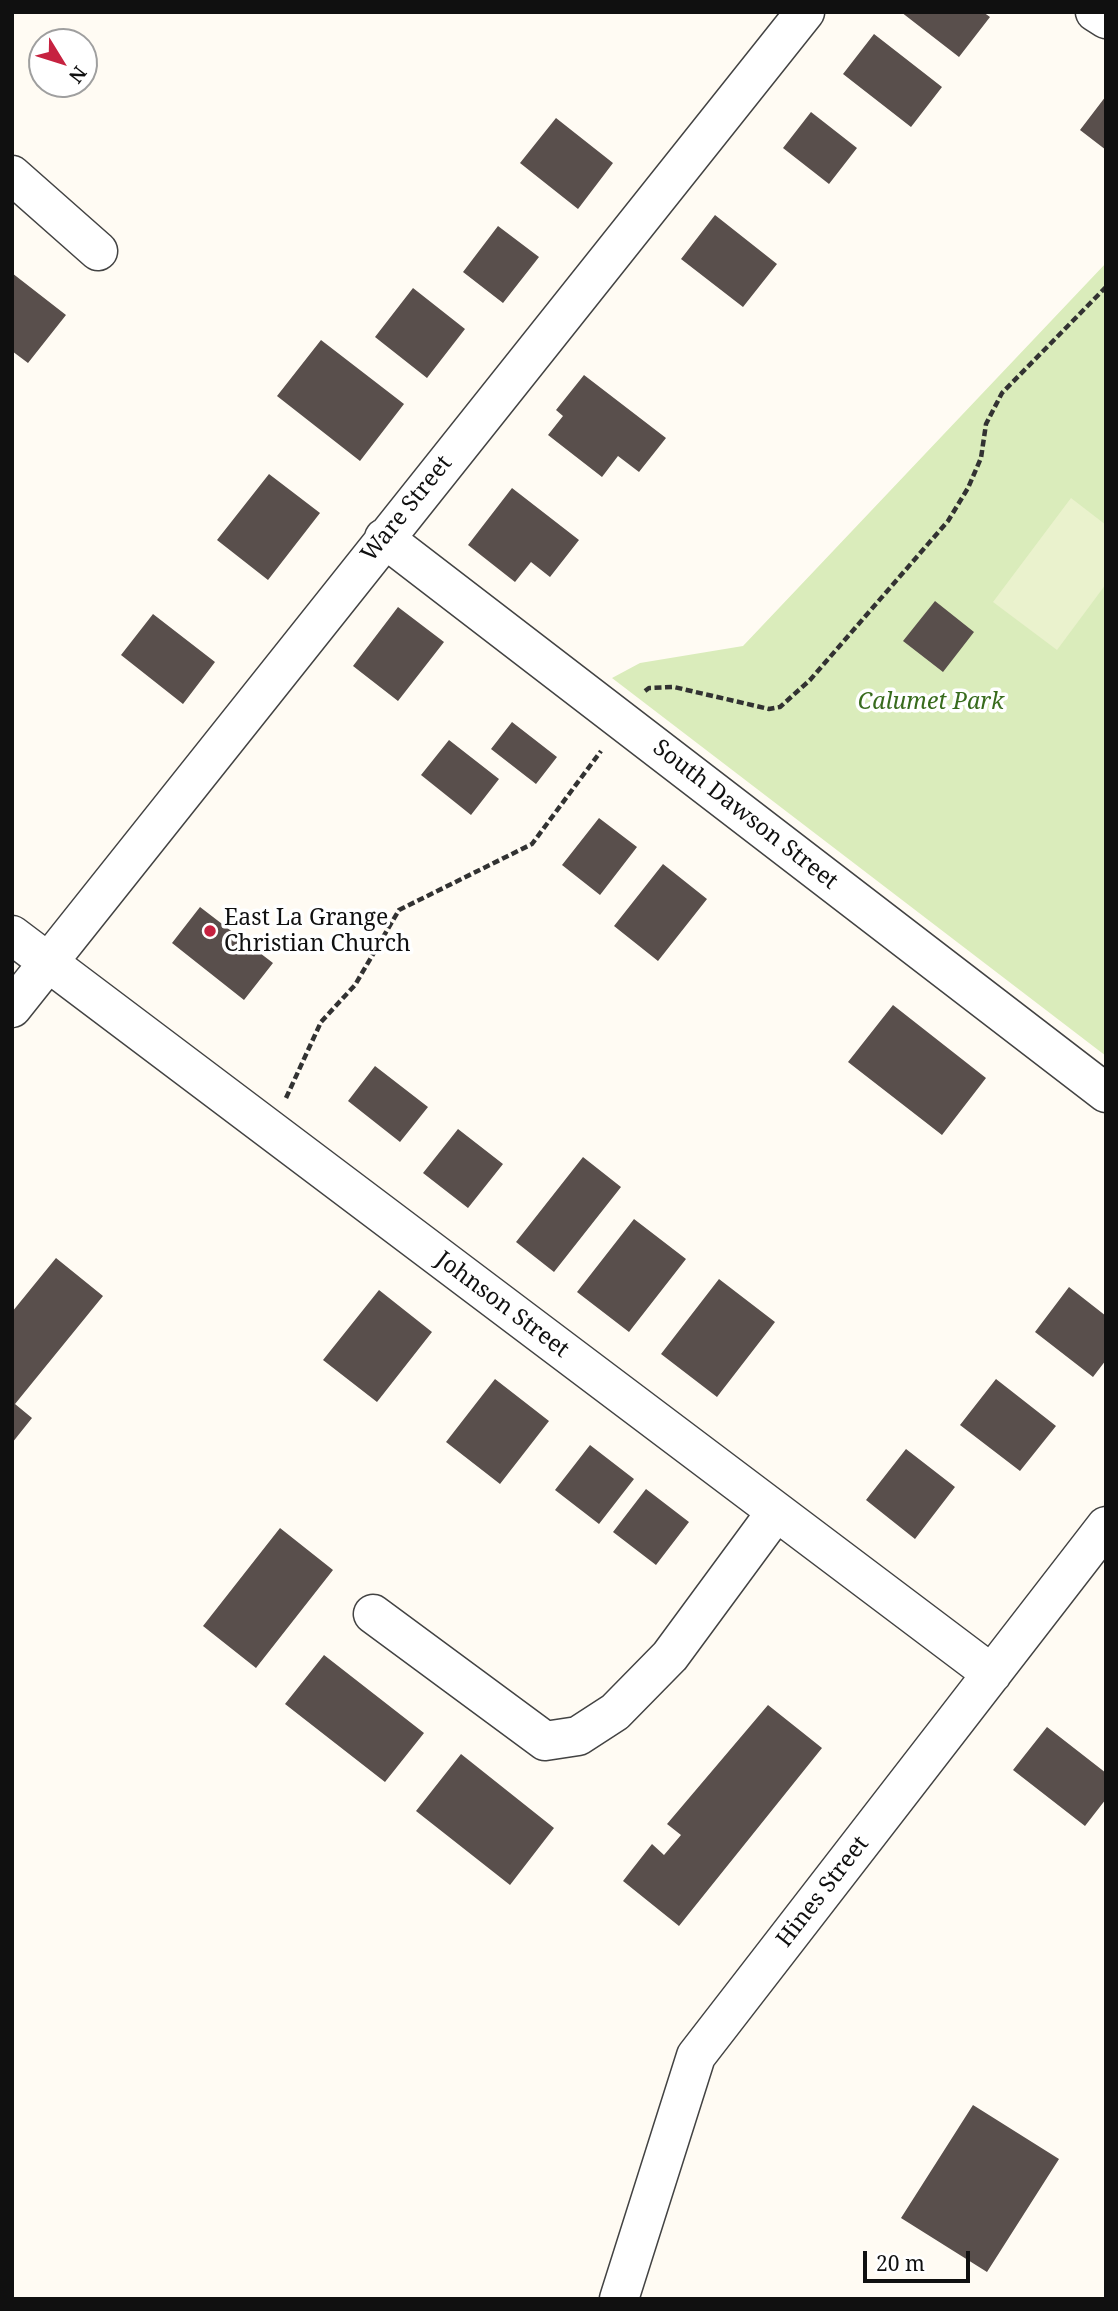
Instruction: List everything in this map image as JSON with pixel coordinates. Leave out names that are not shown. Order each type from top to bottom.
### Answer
[{"type":"street","name":"Ware Street","points":[[12,1008],[805,12]]},
{"type":"street","points":[[1095,12],[1106,19]]},
{"type":"street","points":[[12,175],[98,251]]},
{"type":"street","name":"South Dawson Street","points":[[384,538],[1106,1093]]},
{"type":"street","name":"Johnson Street","points":[[12,935],[992,1674]]},
{"type":"street","points":[[373,1614],[545,1741],[578,1736],[615,1712],[670,1656],[776,1512]]},
{"type":"street","name":"Hines Street","points":[[620,2299],[696,2056],[1106,1525]]},
{"type":"path","points":[[641,695],[649,688],[674,687],[769,709],[779,707],[810,680],[948,521],[968,488],[981,458],[986,424],[1002,393],[1106,287]]},
{"type":"path","points":[[281,1110],[321,1022],[355,985],[399,910],[533,844],[604,746]]},
{"type":"green space","name":"Calumet Park","points":[[1106,263],[1106,1056],[612,678],[640,663],[743,646]]},
{"type":"green space","points":[[1071,498],[1106,525],[1106,584],[1057,650],[993,602]]},
{"type":"building","points":[[901,12],[983,12],[990,17],[959,57]]},
{"type":"building","points":[[874,34],[942,87],[911,127],[843,74]]},
{"type":"building","points":[[1106,96],[1106,150],[1080,130]]},
{"type":"building","points":[[811,112],[857,148],[829,184],[783,148]]},
{"type":"building","points":[[556,118],[613,163],[578,209],[520,163]]},
{"type":"building","points":[[715,215],[777,264],[743,307],[681,259]]},
{"type":"building","points":[[498,226],[539,257],[503,303],[463,272]]},
{"type":"building","points":[[12,273],[66,315],[28,363],[12,351]]},
{"type":"building","points":[[413,288],[465,329],[427,378],[375,337]]},
{"type":"building","points":[[321,340],[404,404],[360,461],[277,396]]},
{"type":"building","points":[[584,375],[666,438],[639,472],[618,456],[602,477],[548,435],[563,416],[556,410]]},
{"type":"building","points":[[269,474],[320,513],[268,580],[217,540]]},
{"type":"building","points":[[512,488],[579,540],[550,577],[531,562],[515,582],[468,545]]},
{"type":"building","points":[[935,601],[974,632],[943,672],[903,641]]},
{"type":"building","points":[[398,607],[444,642],[398,701],[353,666]]},
{"type":"building","points":[[153,614],[215,662],[183,704],[121,655]]},
{"type":"building","points":[[512,722],[557,757],[536,784],[491,749]]},
{"type":"building","points":[[449,740],[499,779],[471,815],[421,775]]},
{"type":"building","points":[[599,818],[637,847],[600,895],[562,865]]},
{"type":"building","points":[[663,864],[707,899],[658,961],[614,926]]},
{"type":"building","points":[[200,907],[273,963],[244,1000],[172,943]]},
{"type":"building","points":[[893,1005],[986,1078],[942,1135],[848,1062]]},
{"type":"building","points":[[375,1066],[428,1107],[400,1142],[348,1101]]},
{"type":"building","points":[[458,1129],[503,1164],[468,1208],[423,1173]]},
{"type":"building","points":[[583,1157],[621,1187],[554,1272],[516,1242]]},
{"type":"building","points":[[634,1219],[686,1259],[629,1332],[577,1292]]},
{"type":"building","points":[[56,1258],[103,1296],[15,1404],[32,1418],[12,1443],[12,1312]]},
{"type":"building","points":[[719,1279],[775,1322],[717,1397],[661,1354]]},
{"type":"building","points":[[1069,1287],[1106,1316],[1106,1360],[1093,1377],[1035,1332]]},
{"type":"building","points":[[379,1290],[432,1332],[377,1402],[323,1360]]},
{"type":"building","points":[[495,1379],[549,1421],[500,1484],[446,1442]]},
{"type":"building","points":[[996,1379],[1056,1426],[1020,1471],[960,1425]]},
{"type":"building","points":[[590,1445],[634,1479],[599,1524],[555,1490]]},
{"type":"building","points":[[906,1449],[955,1487],[915,1539],[866,1500]]},
{"type":"building","points":[[646,1489],[689,1522],[656,1565],[613,1532]]},
{"type":"building","points":[[280,1528],[333,1570],[256,1668],[203,1626]]},
{"type":"building","points":[[324,1655],[424,1733],[385,1782],[285,1704]]},
{"type":"building","points":[[768,1705],[822,1748],[679,1926],[623,1881],[652,1844],[664,1855],[681,1835],[667,1824]]},
{"type":"building","points":[[1047,1727],[1106,1773],[1106,1799],[1085,1826],[1013,1770]]},
{"type":"building","points":[[461,1754],[554,1828],[510,1885],[416,1811]]},
{"type":"building","points":[[973,2105],[1059,2159],[987,2272],[901,2218]]},
{"type":"place","name":"East La Grange Christian Church","points":[[210,931]]}]
